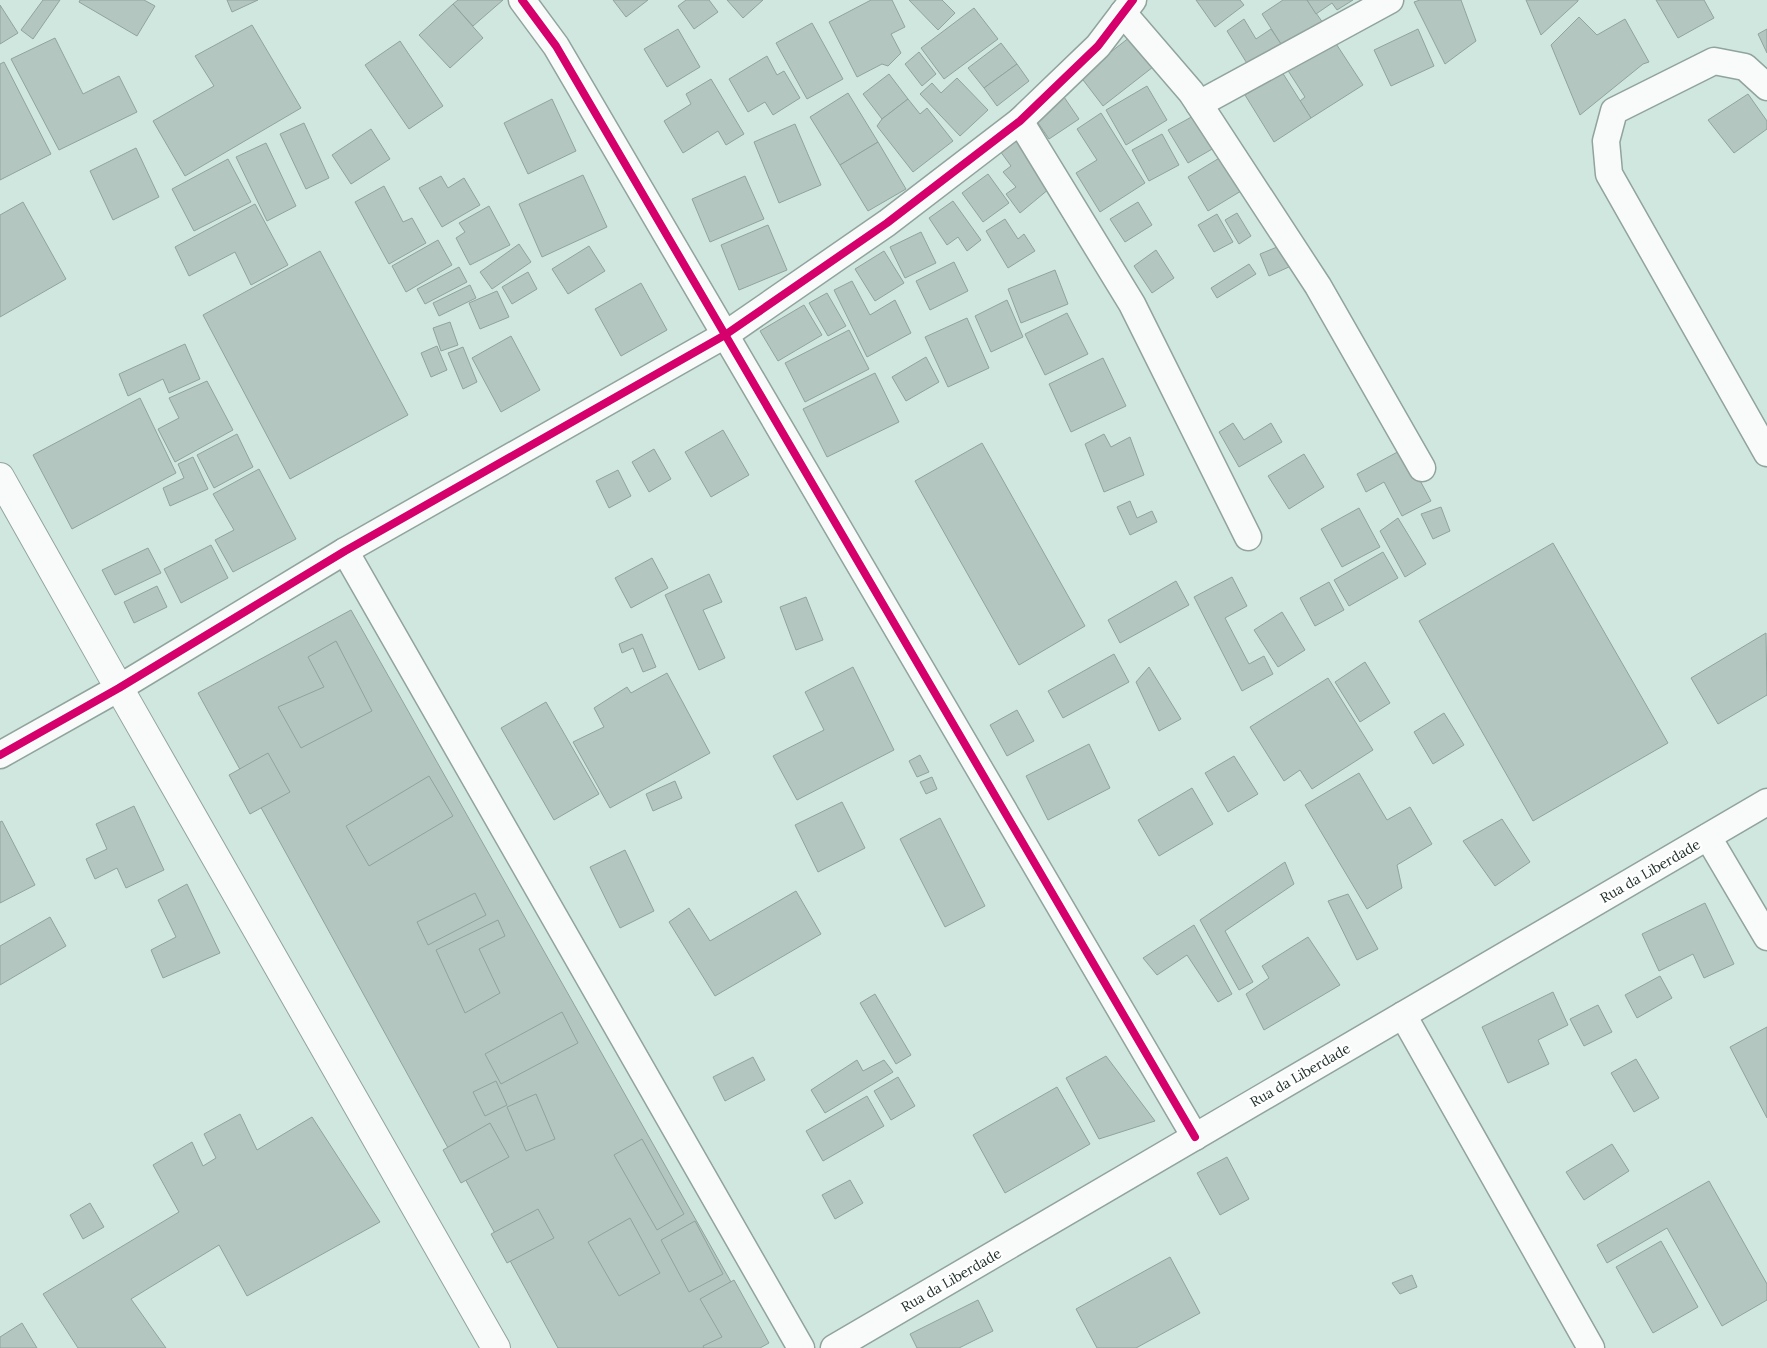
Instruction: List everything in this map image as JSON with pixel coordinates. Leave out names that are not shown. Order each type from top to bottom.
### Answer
[{"type":"main road","points":[[0,477],[118,688],[496,1348]]},
{"type":"street","points":[[522,0],[556,46],[1195,1137]]},
{"type":"street","points":[[1199,104],[1390,0]]},
{"type":"street","points":[[0,755],[118,688],[345,551],[725,334],[888,223],[1020,121],[1098,46],[1128,6],[1191,92],[1318,286],[1422,468]]},
{"type":"street","points":[[1767,87],[1745,67],[1714,61],[1614,111],[1606,140],[1609,174],[1767,453]]},
{"type":"street","points":[[1020,121],[1132,304],[1248,537]]},
{"type":"street","points":[[345,551],[801,1348]]},
{"type":"street","name":"Rua da Liberdade","points":[[834,1348],[1767,802]]},
{"type":"street","points":[[1708,837],[1767,937]]},
{"type":"street","points":[[1403,1015],[1591,1348]]},
{"type":"building","points":[[43,0],[60,0],[33,39],[21,30]]},
{"type":"building","points":[[80,0],[144,0],[155,6],[137,36],[79,2]]},
{"type":"building","points":[[227,0],[258,0],[232,12]]},
{"type":"building","points":[[458,0],[503,0],[473,26],[453,4]]},
{"type":"building","points":[[613,0],[648,0],[626,17]]},
{"type":"building","points":[[686,0],[709,0],[718,12],[694,29],[678,6]]},
{"type":"building","points":[[727,0],[763,0],[743,18]]},
{"type":"building","points":[[871,0],[892,0],[905,27],[891,34],[901,53],[888,66],[882,64],[857,77],[829,22]]},
{"type":"building","points":[[909,0],[942,0],[955,13],[938,30]]},
{"type":"building","points":[[1196,0],[1240,0],[1244,5],[1215,27]]},
{"type":"building","points":[[1283,0],[1307,0],[1323,23],[1284,49],[1262,14]]},
{"type":"building","points":[[1307,0],[1353,0],[1337,10],[1332,3],[1316,14]]},
{"type":"building","points":[[1420,0],[1461,0],[1476,41],[1445,64],[1414,2]]},
{"type":"building","points":[[1526,0],[1578,0],[1578,1],[1541,35]]},
{"type":"building","points":[[1656,0],[1704,0],[1714,18],[1678,38]]},
{"type":"building","points":[[453,4],[483,38],[450,68],[419,35]]},
{"type":"building","points":[[0,5],[18,33],[0,44]]},
{"type":"building","points":[[974,8],[998,39],[944,79],[921,48]]},
{"type":"building","points":[[1579,17],[1597,35],[1625,19],[1649,62],[1643,64],[1580,115],[1551,45]]},
{"type":"building","points":[[1244,19],[1256,39],[1271,29],[1281,44],[1248,65],[1227,31]]},
{"type":"building","points":[[812,23],[843,79],[807,99],[776,43]]},
{"type":"building","points":[[252,25],[301,108],[185,176],[153,121],[214,86],[195,56]]},
{"type":"building","points":[[678,29],[700,67],[667,87],[644,49]]},
{"type":"building","points":[[1418,29],[1434,66],[1391,86],[1374,50]]},
{"type":"building","points":[[1767,29],[1767,53],[1758,34]]},
{"type":"building","points":[[1331,36],[1363,85],[1311,118],[1300,101],[1305,97],[1285,66]]},
{"type":"building","points":[[1130,37],[1153,67],[1103,106],[1080,76]]},
{"type":"building","points":[[55,38],[83,94],[119,76],[137,112],[59,150],[11,59]]},
{"type":"building","points":[[400,41],[443,106],[409,129],[365,65]]},
{"type":"building","points":[[1001,43],[1017,64],[984,88],[968,68]]},
{"type":"building","points":[[919,52],[936,74],[922,86],[905,64]]},
{"type":"building","points":[[767,56],[777,75],[784,71],[800,98],[773,115],[765,102],[748,112],[729,79]]},
{"type":"building","points":[[4,62],[51,154],[0,180],[0,64]]},
{"type":"building","points":[[1017,64],[1029,81],[997,106],[984,88]]},
{"type":"building","points":[[1282,72],[1311,118],[1274,142],[1245,95]]},
{"type":"building","points":[[889,74],[908,99],[882,119],[863,94]]},
{"type":"building","points":[[957,78],[988,110],[960,136],[920,94],[932,83],[941,93]]},
{"type":"building","points":[[711,79],[744,134],[726,145],[718,131],[683,153],[664,121],[691,104],[686,94]]},
{"type":"building","points":[[1147,86],[1167,120],[1126,145],[1106,110]]},
{"type":"building","points":[[848,93],[878,142],[840,165],[810,117]]},
{"type":"building","points":[[1748,94],[1767,121],[1767,129],[1734,153],[1708,120]]},
{"type":"building","points":[[1064,97],[1079,119],[1049,139],[1034,117]]},
{"type":"building","points":[[552,99],[576,151],[528,174],[504,123]]},
{"type":"building","points":[[908,99],[920,114],[927,108],[953,141],[913,172],[877,126],[882,119]]},
{"type":"building","points":[[1101,113],[1145,183],[1100,212],[1076,173],[1097,160],[1077,129]]},
{"type":"building","points":[[1195,115],[1214,148],[1188,163],[1168,130]]},
{"type":"building","points":[[304,123],[329,178],[306,189],[280,134]]},
{"type":"building","points":[[795,124],[821,185],[779,203],[754,142]]},
{"type":"building","points":[[371,129],[390,159],[351,184],[332,155]]},
{"type":"building","points":[[1162,134],[1179,165],[1149,181],[1132,150]]},
{"type":"building","points":[[1018,137],[1055,184],[1020,213],[1006,194],[1016,187],[1003,172],[1011,166],[1000,151]]},
{"type":"building","points":[[878,142],[906,189],[868,211],[840,165]]},
{"type":"building","points":[[266,143],[296,206],[267,221],[236,157]]},
{"type":"building","points":[[136,148],[159,197],[113,220],[90,171]]},
{"type":"building","points":[[1226,154],[1246,188],[1208,211],[1188,177]]},
{"type":"building","points":[[228,159],[251,202],[194,231],[172,189]]},
{"type":"building","points":[[988,174],[1009,203],[983,222],[962,193]]},
{"type":"building","points":[[583,175],[607,227],[542,257],[519,204]]},
{"type":"building","points":[[441,176],[448,188],[464,178],[480,205],[442,227],[419,188]]},
{"type":"building","points":[[745,176],[764,219],[710,242],[692,199]]},
{"type":"building","points":[[384,186],[403,222],[412,218],[426,243],[389,264],[355,202]]},
{"type":"building","points":[[953,201],[981,240],[967,251],[958,237],[947,245],[929,218]]},
{"type":"building","points":[[23,202],[66,279],[0,317],[0,215]]},
{"type":"building","points":[[1138,202],[1152,225],[1125,242],[1110,219]]},
{"type":"building","points":[[255,204],[288,265],[251,285],[235,252],[189,276],[175,247]]},
{"type":"building","points":[[489,206],[510,245],[470,265],[456,238],[465,232],[459,223]]},
{"type":"building","points":[[1237,213],[1251,236],[1239,244],[1225,220]]},
{"type":"building","points":[[1217,214],[1233,242],[1214,252],[1198,225]]},
{"type":"building","points":[[1005,219],[1018,239],[1024,234],[1035,251],[1008,268],[986,231]]},
{"type":"building","points":[[768,225],[787,270],[739,290],[721,245]]},
{"type":"building","points":[[921,232],[936,263],[905,278],[890,247]]},
{"type":"building","points":[[438,240],[452,265],[406,292],[392,266]]},
{"type":"building","points":[[519,244],[531,262],[492,289],[480,272]]},
{"type":"building","points":[[1282,245],[1291,266],[1269,276],[1260,254]]},
{"type":"building","points":[[589,246],[605,271],[568,294],[552,269]]},
{"type":"building","points":[[1156,250],[1174,278],[1152,293],[1134,266]]},
{"type":"building","points":[[320,251],[408,415],[290,479],[203,315]]},
{"type":"building","points":[[884,251],[904,283],[875,301],[855,269]]},
{"type":"building","points":[[954,262],[968,291],[930,310],[916,281]]},
{"type":"building","points":[[1249,264],[1256,274],[1217,298],[1211,288]]},
{"type":"building","points":[[459,267],[467,282],[425,304],[417,289]]},
{"type":"building","points":[[1055,270],[1068,304],[1021,323],[1008,289]]},
{"type":"building","points":[[528,272],[537,289],[512,304],[502,287]]},
{"type":"building","points":[[852,281],[870,315],[895,300],[911,333],[867,357],[834,290]]},
{"type":"building","points":[[641,283],[667,330],[621,356],[595,309]]},
{"type":"building","points":[[470,285],[476,298],[439,316],[433,303]]},
{"type":"building","points":[[497,291],[509,317],[480,329],[469,303]]},
{"type":"building","points":[[827,293],[846,326],[828,336],[809,303]]},
{"type":"building","points":[[1007,300],[1023,337],[991,352],[975,316]]},
{"type":"building","points":[[804,305],[822,335],[778,361],[760,331]]},
{"type":"building","points":[[1067,313],[1088,354],[1045,375],[1025,334]]},
{"type":"building","points":[[967,318],[989,368],[948,387],[925,337]]},
{"type":"building","points":[[450,322],[458,345],[441,351],[433,328]]},
{"type":"building","points":[[849,330],[869,369],[805,402],[785,363]]},
{"type":"building","points":[[511,336],[540,390],[501,412],[472,358]]},
{"type":"building","points":[[185,344],[200,379],[169,393],[163,379],[128,396],[119,374]]},
{"type":"building","points":[[437,346],[447,370],[431,377],[421,353]]},
{"type":"building","points":[[463,347],[477,382],[463,389],[448,353]]},
{"type":"building","points":[[926,357],[939,382],[906,401],[892,377]]},
{"type":"building","points":[[1103,358],[1126,406],[1071,432],[1049,384]]},
{"type":"building","points":[[875,373],[899,422],[827,457],[803,409]]},
{"type":"building","points":[[207,381],[233,430],[175,462],[158,429],[179,418],[169,398]]},
{"type":"building","points":[[140,398],[176,473],[72,529],[33,455]]},
{"type":"building","points":[[1233,423],[1244,440],[1271,423],[1282,442],[1239,467],[1219,432]]},
{"type":"building","points":[[723,430],[749,475],[711,497],[685,452]]},
{"type":"building","points":[[237,434],[253,467],[214,488],[197,455]]},
{"type":"building","points":[[1104,434],[1111,447],[1130,437],[1144,475],[1104,492],[1085,444]]},
{"type":"building","points":[[982,443],[1085,626],[1019,665],[915,481]]},
{"type":"building","points":[[654,449],[671,479],[649,492],[632,462]]},
{"type":"building","points":[[1403,449],[1431,501],[1402,516],[1384,482],[1366,492],[1357,474]]},
{"type":"building","points":[[1304,454],[1324,487],[1289,509],[1268,476]]},
{"type":"building","points":[[193,457],[208,489],[170,506],[163,488],[184,478],[178,464]]},
{"type":"building","points":[[259,469],[296,539],[233,572],[215,540],[234,530],[213,494]]},
{"type":"building","points":[[618,470],[631,496],[609,508],[596,481]]},
{"type":"building","points":[[1130,501],[1137,518],[1152,511],[1157,522],[1130,535],[1117,507]]},
{"type":"building","points":[[1441,507],[1450,531],[1433,539],[1421,514]]},
{"type":"building","points":[[1359,508],[1380,547],[1342,567],[1321,529]]},
{"type":"building","points":[[1398,518],[1426,564],[1405,577],[1380,531]]},
{"type":"building","points":[[1553,543],[1668,743],[1533,821],[1419,621]]},
{"type":"building","points":[[211,545],[228,578],[181,603],[164,569]]},
{"type":"building","points":[[148,548],[161,573],[115,595],[102,570]]},
{"type":"building","points":[[1383,552],[1398,578],[1349,606],[1334,580]]},
{"type":"building","points":[[652,558],[668,588],[631,608],[615,578]]},
{"type":"building","points":[[709,574],[722,602],[703,610],[725,658],[699,670],[665,595]]},
{"type":"building","points":[[1232,577],[1247,606],[1225,618],[1249,664],[1264,656],[1273,674],[1242,691],[1194,597]]},
{"type":"building","points":[[1176,581],[1189,605],[1120,643],[1108,620]]},
{"type":"building","points":[[1329,582],[1344,610],[1315,626],[1300,598]]},
{"type":"building","points":[[157,586],[167,607],[134,623],[124,602]]},
{"type":"building","points":[[806,597],[823,640],[796,650],[780,607]]},
{"type":"building","points":[[351,610],[761,1335],[737,1348],[558,1348],[198,693]]},
{"type":"building","points":[[1282,612],[1305,650],[1278,667],[1254,630]]},
{"type":"building","points":[[1766,633],[1767,695],[1718,724],[1691,678]]},
{"type":"building","points":[[642,634],[656,667],[643,672],[633,648],[622,653],[619,644]]},
{"type":"building","points":[[336,641],[372,711],[301,748],[278,707],[324,687],[308,657]]},
{"type":"building","points":[[1114,654],[1129,682],[1063,718],[1048,691]]},
{"type":"building","points":[[1365,662],[1390,703],[1360,722],[1335,682]]},
{"type":"building","points":[[853,667],[894,750],[797,800],[773,756],[824,730],[805,692]]},
{"type":"building","points":[[1149,667],[1181,719],[1159,731],[1136,682]]},
{"type":"building","points":[[667,673],[710,753],[610,808],[573,742],[604,727],[594,708],[627,687],[631,693]]},
{"type":"building","points":[[1328,678],[1373,750],[1312,789],[1300,770],[1284,781],[1250,727]]},
{"type":"building","points":[[546,702],[599,794],[554,820],[501,728]]},
{"type":"building","points":[[1017,710],[1034,741],[1007,756],[990,725]]},
{"type":"building","points":[[1444,713],[1464,745],[1433,764],[1414,732]]},
{"type":"building","points":[[1089,744],[1110,788],[1048,820],[1026,776]]},
{"type":"building","points":[[268,753],[290,792],[250,814],[229,775]]},
{"type":"building","points":[[920,755],[929,772],[917,777],[909,761]]},
{"type":"building","points":[[1234,756],[1258,794],[1228,812],[1205,773]]},
{"type":"building","points":[[1359,773],[1387,820],[1410,807],[1432,844],[1397,865],[1402,888],[1367,909],[1305,805]]},
{"type":"building","points":[[429,776],[453,816],[369,866],[346,826]]},
{"type":"building","points":[[932,777],[937,789],[926,794],[920,782]]},
{"type":"building","points":[[675,781],[682,798],[653,811],[646,794]]},
{"type":"building","points":[[1192,788],[1213,824],[1159,856],[1138,820]]},
{"type":"building","points":[[842,802],[865,848],[818,872],[795,825]]},
{"type":"building","points":[[134,806],[164,870],[126,888],[117,868],[95,879],[86,859],[107,849],[96,824]]},
{"type":"building","points":[[940,818],[985,906],[945,927],[900,839]]},
{"type":"building","points":[[1502,819],[1530,862],[1495,886],[1463,841]]},
{"type":"building","points":[[2,821],[35,885],[0,903],[0,822]]},
{"type":"building","points":[[625,850],[654,911],[620,928],[590,867]]},
{"type":"building","points":[[1285,862],[1294,884],[1225,931],[1253,982],[1239,990],[1200,920]]},
{"type":"building","points":[[187,884],[220,953],[163,978],[151,950],[176,937],[158,900]]},
{"type":"building","points":[[796,891],[821,934],[715,996],[669,922],[689,908],[710,941]]},
{"type":"building","points":[[475,893],[486,915],[428,945],[417,922]]},
{"type":"building","points":[[1348,894],[1378,949],[1357,960],[1328,901]]},
{"type":"building","points":[[1705,903],[1734,964],[1704,978],[1693,954],[1659,971],[1642,934]]},
{"type":"building","points":[[50,917],[66,946],[0,985],[0,946]]},
{"type":"building","points":[[498,920],[505,936],[479,949],[500,993],[465,1013],[436,950]]},
{"type":"building","points":[[1194,925],[1232,994],[1218,1002],[1187,955],[1157,975],[1143,958]]},
{"type":"building","points":[[1308,937],[1340,985],[1264,1030],[1246,994],[1269,978],[1262,966]]},
{"type":"building","points":[[1660,976],[1672,998],[1637,1018],[1625,995]]},
{"type":"building","points":[[1553,992],[1568,1025],[1538,1040],[1549,1064],[1508,1083],[1482,1027]]},
{"type":"building","points":[[875,994],[911,1055],[896,1064],[860,1003]]},
{"type":"building","points":[[1598,1005],[1612,1032],[1584,1046],[1570,1019]]},
{"type":"building","points":[[562,1012],[578,1043],[501,1084],[485,1054]]},
{"type":"building","points":[[1767,1027],[1767,1118],[1730,1047]]},
{"type":"building","points":[[1106,1056],[1155,1121],[1099,1139],[1066,1078]]},
{"type":"building","points":[[753,1057],[765,1080],[725,1101],[713,1077]]},
{"type":"building","points":[[1636,1059],[1659,1098],[1634,1112],[1611,1073]]},
{"type":"building","points":[[857,1060],[863,1071],[884,1060],[893,1072],[825,1113],[811,1090]]},
{"type":"building","points":[[898,1077],[915,1106],[891,1120],[874,1091]]},
{"type":"building","points":[[496,1081],[507,1105],[485,1116],[473,1092]]},
{"type":"building","points":[[1057,1087],[1090,1144],[1005,1193],[973,1135]]},
{"type":"building","points":[[536,1094],[555,1139],[526,1151],[507,1107]]},
{"type":"building","points":[[867,1096],[884,1126],[823,1161],[806,1131]]},
{"type":"building","points":[[240,1114],[257,1150],[312,1117],[380,1222],[247,1296],[219,1245],[131,1299],[166,1348],[78,1348],[43,1294],[179,1212],[153,1165],[192,1142],[203,1166],[216,1158],[204,1134]]},
{"type":"building","points":[[490,1123],[509,1157],[461,1183],[443,1150]]},
{"type":"building","points":[[642,1139],[684,1214],[657,1230],[614,1155]]},
{"type":"building","points":[[1612,1144],[1629,1171],[1584,1200],[1566,1172]]},
{"type":"building","points":[[1227,1157],[1249,1199],[1220,1215],[1197,1173]]},
{"type":"building","points":[[850,1180],[863,1203],[835,1219],[822,1195]]},
{"type":"building","points":[[1709,1181],[1767,1284],[1767,1300],[1722,1326],[1667,1228],[1607,1263],[1597,1245]]},
{"type":"building","points":[[90,1203],[104,1227],[83,1239],[70,1215]]},
{"type":"building","points":[[538,1209],[554,1238],[507,1263],[491,1234]]},
{"type":"building","points":[[630,1218],[660,1273],[619,1296],[588,1242]]},
{"type":"building","points":[[695,1221],[723,1274],[689,1292],[661,1240]]},
{"type":"building","points":[[1661,1241],[1698,1307],[1653,1333],[1616,1267]]},
{"type":"building","points":[[1170,1257],[1200,1313],[1136,1348],[1097,1348],[1076,1309]]},
{"type":"building","points":[[1412,1275],[1417,1287],[1400,1294],[1392,1283]]},
{"type":"building","points":[[734,1280],[769,1343],[760,1348],[704,1348],[703,1346],[722,1337],[700,1299]]},
{"type":"building","points":[[978,1300],[993,1331],[959,1348],[917,1348],[910,1334]]},
{"type":"building","points":[[22,1323],[37,1348],[0,1348],[0,1337]]},
{"type":"cycle path","points":[[522,0],[556,46],[1195,1137]]},
{"type":"cycle path","points":[[0,755],[119,688],[345,551],[725,335],[887,223],[1020,121],[1098,46],[1133,0]]}]
